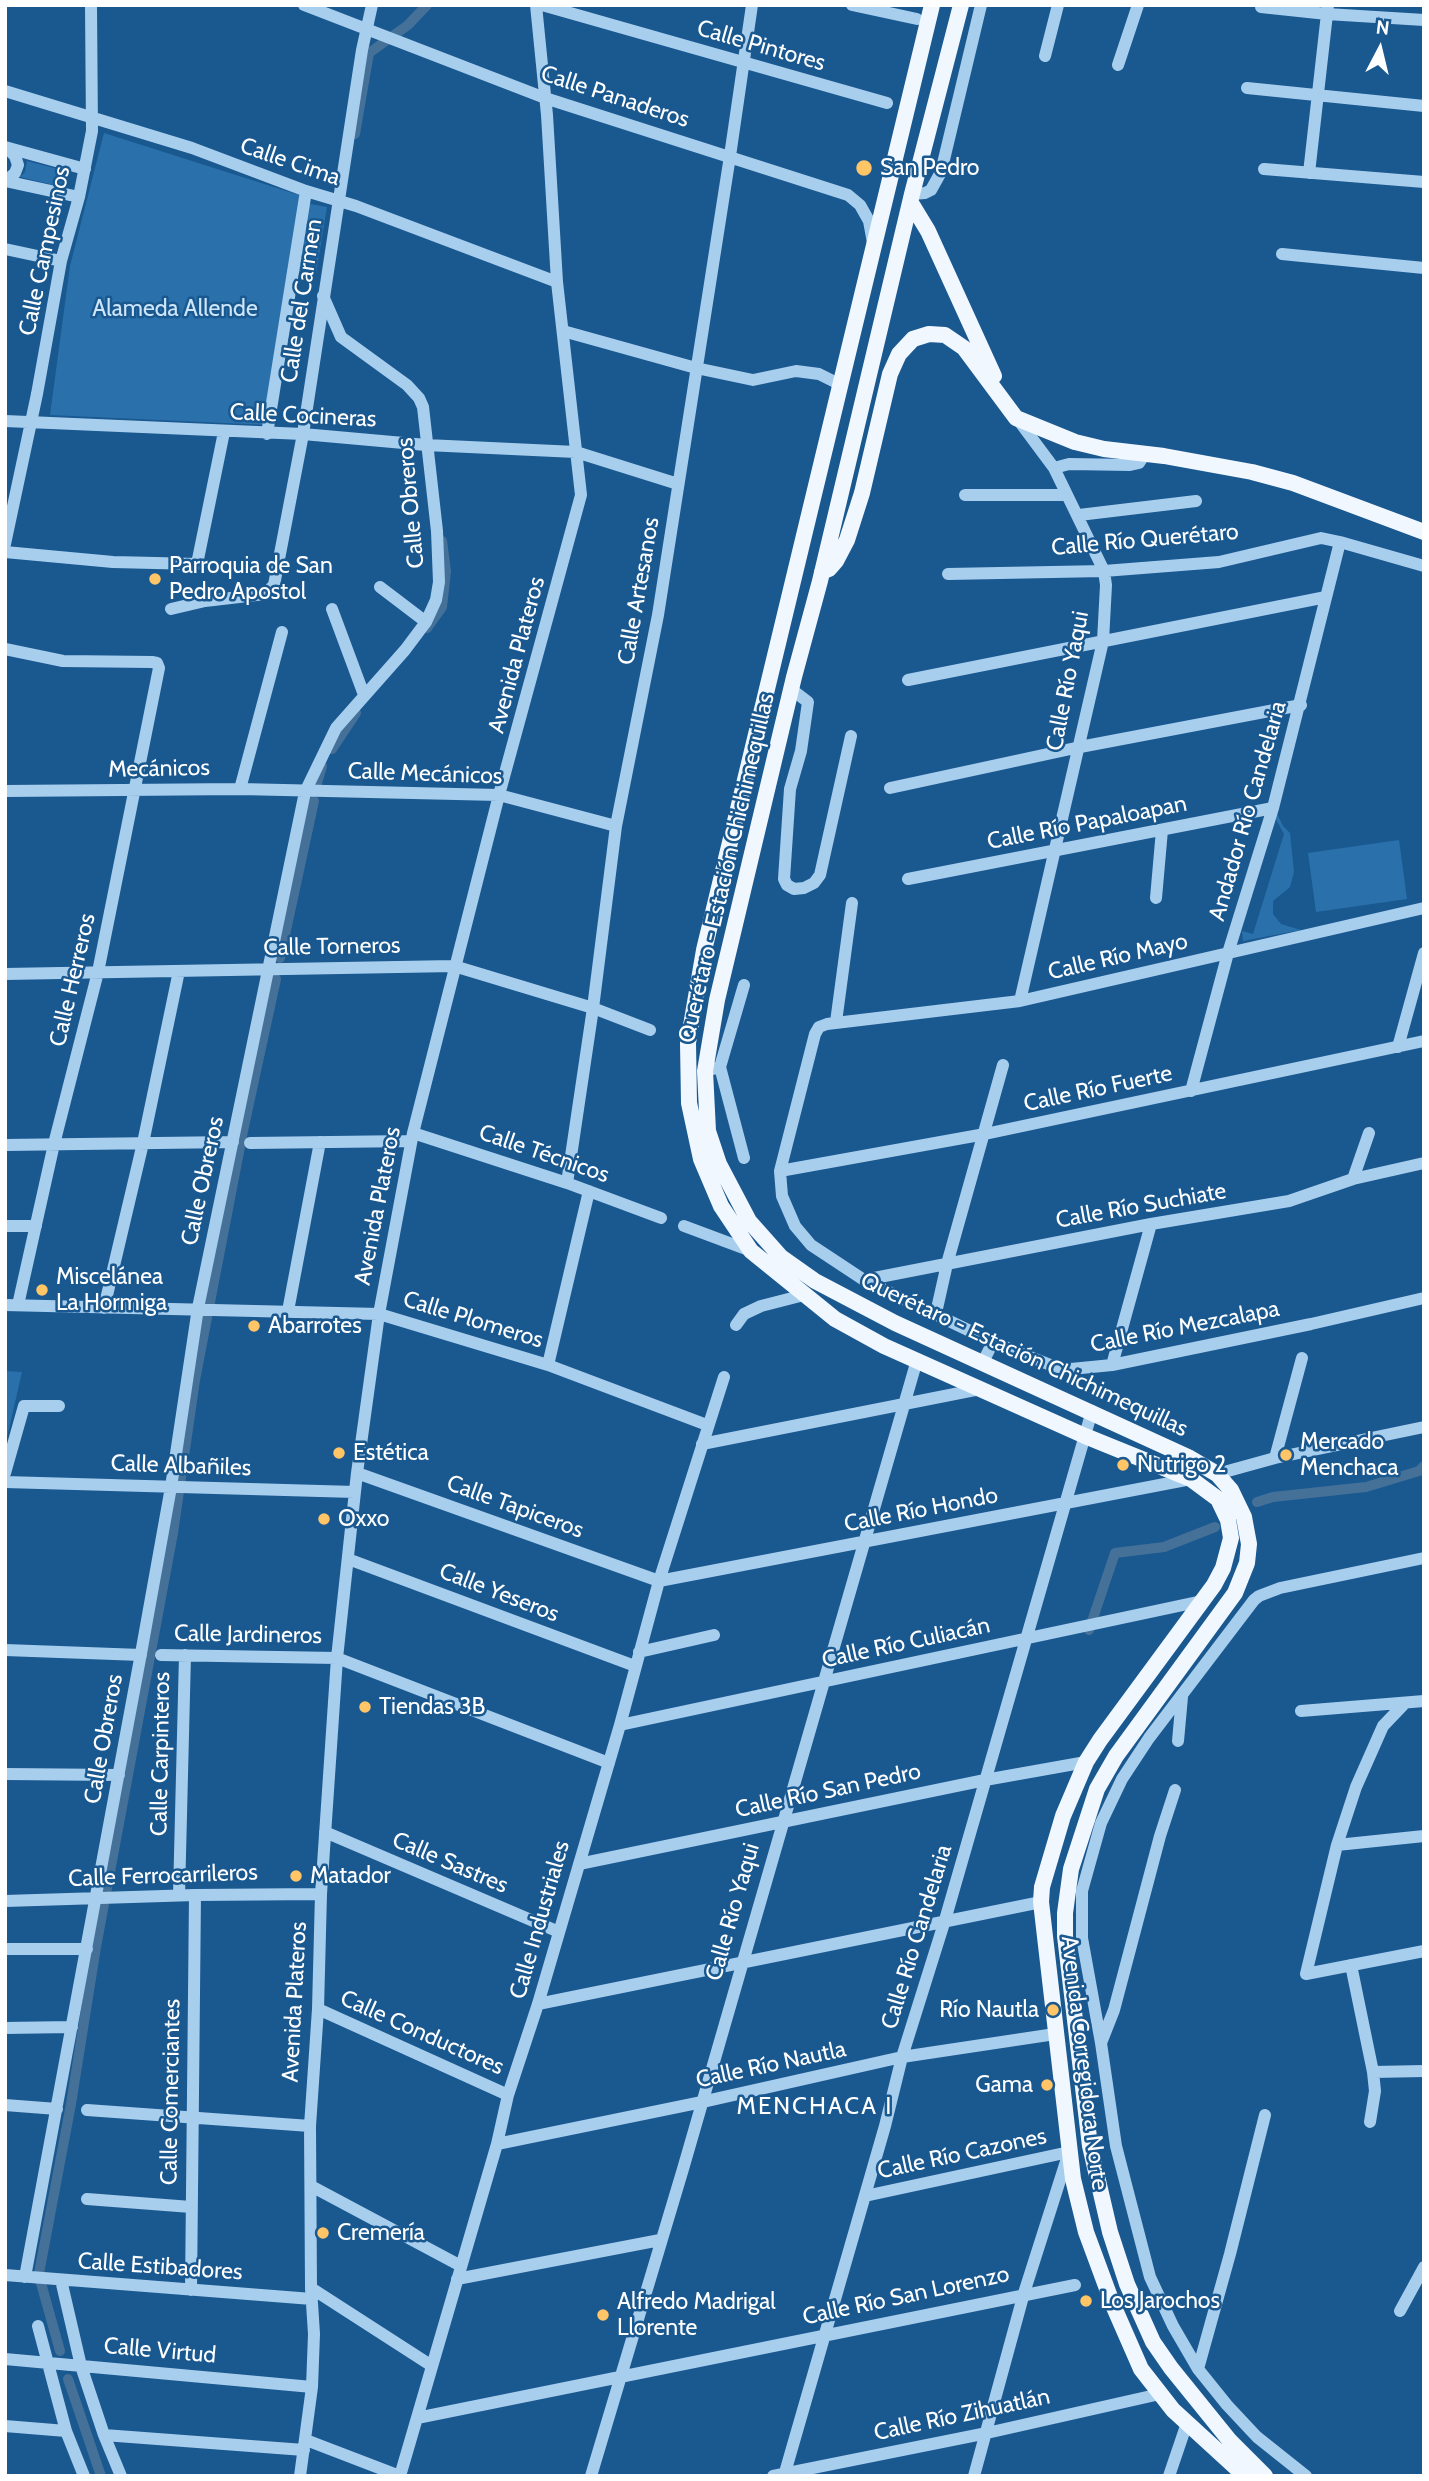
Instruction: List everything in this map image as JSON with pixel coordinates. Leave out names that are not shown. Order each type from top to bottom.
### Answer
[{"type":"main road","name":"Querétaro - Estación Chichimequillas","points":[[932,5],[873,260],[704,950],[688,1043],[689,1103],[701,1159],[721,1206],[751,1251],[835,1319],[884,1346],[1085,1436],[1191,1479],[1218,1499],[1228,1520],[1230,1538],[1223,1568],[1202,1601],[1100,1740]]},
{"type":"main road","name":"Querétaro - Estación Chichimequillas","points":[[961,5],[911,199],[717,1000],[708,1131],[719,1164],[750,1222],[781,1257],[815,1282],[895,1323],[1188,1457],[1217,1474],[1231,1490],[1244,1517],[1249,1544],[1244,1574],[1235,1593],[1113,1762]]},
{"type":"main road","name":"Calle Río Yaqui","points":[[911,199],[989,368],[1016,418]]},
{"type":"main road","points":[[803,540],[815,568],[822,572],[836,561],[847,540],[862,493],[890,374],[899,354],[913,339],[929,334],[946,335],[964,348],[1016,418],[1075,442],[1252,472],[1293,482],[1424,532]]},
{"type":"main road","name":"Avenida Corregidora Norte","points":[[1100,1740],[1086,1762],[1059,1827],[1042,1887],[1041,1902],[1073,2179],[1086,2232],[1141,2369],[1187,2423],[1245,2476]]},
{"type":"main road","name":"Avenida Corregidora Norte","points":[[1113,1762],[1097,1789],[1084,1826],[1071,1868],[1065,1913],[1065,1936],[1090,2146],[1110,2232],[1127,2284],[1153,2343],[1230,2441],[1265,2476]]},
{"type":"street","name":"Calle Campesinos","points":[[5,544],[61,261],[85,169],[93,118],[91,5]]},
{"type":"street","name":"Calle Panaderos","points":[[304,5],[545,98],[848,195],[860,205],[869,221],[873,237],[873,260]]},
{"type":"street","points":[[340,201],[372,5]]},
{"type":"street","name":"Avenida Plateros","points":[[300,2476],[312,2386],[310,2126],[325,1832],[337,1658],[357,1474],[379,1314],[412,1137],[454,966],[582,486],[557,282],[536,5]]},
{"type":"street","name":"Calle Pintores","points":[[542,5],[887,103]]},
{"type":"street","name":"Calle Artesanos","points":[[567,1183],[616,826],[658,615],[752,5]]},
{"type":"street","points":[[852,5],[917,19]]},
{"type":"street","points":[[911,199],[931,190],[941,172],[981,5]]},
{"type":"street","points":[[1045,56],[1058,5]]},
{"type":"street","points":[[1118,65],[1138,5]]},
{"type":"street","points":[[1261,7],[1328,10],[1424,20]]},
{"type":"street","points":[[1309,173],[1328,10]]},
{"type":"street","points":[[1247,88],[1424,106]]},
{"type":"street","name":"Calle Cima","points":[[5,91],[192,148],[557,282]]},
{"type":"street","points":[[6,148],[85,169]]},
{"type":"street","points":[[6,148],[15,156],[18,164],[15,173],[6,181]]},
{"type":"street","points":[[1264,169],[1424,182]]},
{"type":"street","points":[[6,181],[79,197]]},
{"type":"street","points":[[267,434],[306,191]]},
{"type":"street","name":"Calle del Carmen","points":[[171,609],[205,601],[265,594],[274,585],[303,434],[340,201]]},
{"type":"street","points":[[5,249],[61,261]]},
{"type":"street","points":[[1282,254],[1424,268]]},
{"type":"street","name":"Calle Obreros","points":[[27,2277],[87,1948],[100,1899],[141,1655],[178,1487],[233,1142],[309,792],[336,728],[405,650],[426,622],[436,600],[438,531],[426,445],[425,415],[419,398],[407,385],[341,337],[323,296]]},
{"type":"street","points":[[563,331],[696,368],[753,380],[796,371],[819,374],[841,385]]},
{"type":"street","name":"Calle Río Yaqui","points":[[1016,418],[1054,468],[1104,571],[1106,585],[1103,641],[1020,1001]]},
{"type":"street","name":"Calle Cocineras","points":[[5,421],[303,434],[426,445],[576,452],[678,484]]},
{"type":"street","points":[[5,552],[113,562],[197,564],[224,432]]},
{"type":"street","points":[[1054,468],[1069,464],[1129,465],[1139,463],[1145,454]]},
{"type":"street","points":[[965,495],[1067,495]]},
{"type":"street","points":[[1079,515],[1196,501]]},
{"type":"street","name":"Calle Río Querétaro","points":[[947,574],[1104,571],[1219,562],[1321,538],[1424,566]]},
{"type":"street","name":"Andador Río Candelaria","points":[[1191,1091],[1228,953],[1273,808],[1301,705],[1340,541]]},
{"type":"street","points":[[380,587],[426,622]]},
{"type":"street","points":[[908,680],[1326,597]]},
{"type":"street","points":[[332,609],[364,695]]},
{"type":"street","points":[[240,789],[282,632]]},
{"type":"street","name":"Calle Herreros","points":[[5,649],[63,661],[157,663],[159,668],[98,972],[36,1226],[11,1305]]},
{"type":"street","points":[[791,689],[808,702],[801,751],[790,789],[784,879],[787,885],[794,889],[814,883],[820,875],[852,736]]},
{"type":"street","points":[[890,788],[1080,747],[1301,705]]},
{"type":"street","name":"Mecánicos","points":[[5,791],[240,789],[309,792]]},
{"type":"street","name":"Calle Mecánicos","points":[[309,792],[499,795],[616,826]]},
{"type":"street","name":"Calle Río Papaloapan","points":[[908,879],[1273,808]]},
{"type":"street","points":[[1156,898],[1162,830]]},
{"type":"street","points":[[836,1022],[852,903]]},
{"type":"street","name":"Calle Río Mayo","points":[[780,1171],[819,1027],[836,1022],[1020,1001],[1424,908]]},
{"type":"street","points":[[1398,1047],[1424,953]]},
{"type":"street","name":"Calle Torneros","points":[[5,974],[454,966],[593,1008],[650,1030]]},
{"type":"street","points":[[104,1308],[143,1143],[179,971]]},
{"type":"street","points":[[744,985],[712,1069],[744,1158]]},
{"type":"street","name":"Calle Río Fuerte","points":[[780,1171],[985,1134],[1424,1041]]},
{"type":"street","points":[[936,1313],[947,1264],[1003,1065]]},
{"type":"street","points":[[1353,1179],[1369,1133]]},
{"type":"street","name":"Calle Técnicos","points":[[250,1143],[412,1137],[567,1183],[661,1218]]},
{"type":"street","points":[[5,1145],[233,1142]]},
{"type":"street","points":[[288,1311],[320,1142]]},
{"type":"street","name":"Calle Río Suchiate","points":[[864,1280],[1289,1200],[1353,1179],[1424,1163]]},
{"type":"street","name":"Calle Río Mezcalapa","points":[[780,1171],[782,1196],[795,1226],[811,1245],[864,1280],[993,1342],[1052,1366],[1071,1369],[1112,1365],[1424,1298]]},
{"type":"street","points":[[548,1365],[589,1191]]},
{"type":"street","points":[[1112,1365],[1151,1224]]},
{"type":"street","points":[[5,1226],[36,1226]]},
{"type":"street","points":[[684,1226],[751,1251]]},
{"type":"street","points":[[736,1325],[744,1314],[761,1306],[804,1295]]},
{"type":"street","name":"Calle Plomeros","points":[[11,1305],[379,1314],[548,1365],[707,1425]]},
{"type":"street","points":[[983,1362],[993,1342]]},
{"type":"street","points":[[1275,1458],[1302,1358]]},
{"type":"street","name":"Calle Río Yaqui","points":[[591,2476],[917,1360]]},
{"type":"street","name":"Calle Industriales","points":[[400,2476],[497,2144],[508,2095],[538,2004],[620,1725],[659,1581],[724,1377]]},
{"type":"street","points":[[702,1444],[980,1389]]},
{"type":"street","points":[[5,1474],[24,1406],[59,1406]]},
{"type":"street","name":"Calle Río Candelaria","points":[[780,2475],[865,2196],[902,2057],[945,1920],[1091,1411]]},
{"type":"street","points":[[1217,1474],[1275,1458],[1424,1427]]},
{"type":"street","name":"Calle Tapiceros","points":[[357,1474],[659,1581]]},
{"type":"street","name":"Calle Río Hondo","points":[[659,1581],[1191,1479]]},
{"type":"street","name":"Calle Albañiles","points":[[5,1482],[355,1492]]},
{"type":"street","points":[[1306,2476],[1257,2437],[1198,2369],[1173,2326],[1147,2268],[1116,2146],[1082,1938],[1082,1891],[1101,1824],[1122,1779],[1149,1738],[1254,1600],[1280,1588],[1424,1558]]},
{"type":"street","name":"Calle Yeseros","points":[[348,1559],[635,1666]]},
{"type":"street","name":"Calle Río Culiacán","points":[[620,1725],[1202,1601]]},
{"type":"street","points":[[639,1652],[714,1635]]},
{"type":"street","name":"Calle Jardineros","points":[[5,1650],[141,1655]]},
{"type":"street","name":"Calle Jardineros","points":[[161,1655],[337,1658],[608,1763]]},
{"type":"street","name":"Calle Carpinteros","points":[[179,1895],[185,1655]]},
{"type":"street","points":[[1178,1741],[1182,1697]]},
{"type":"street","points":[[1301,1711],[1424,1700]]},
{"type":"street","points":[[1405,1703],[1383,1726],[1368,1756],[1337,1845],[1306,1973],[1424,1951]]},
{"type":"street","name":"Calle Río San Pedro","points":[[579,1864],[985,1780],[1086,1762]]},
{"type":"street","points":[[1113,1762],[1122,1779]]},
{"type":"street","points":[[5,1774],[119,1775]]},
{"type":"street","points":[[1101,2043],[1114,2010],[1160,1836],[1175,1790]]},
{"type":"street","points":[[1084,1826],[1101,1824]]},
{"type":"street","name":"Calle Sastres","points":[[325,1832],[559,1932]]},
{"type":"street","points":[[1337,1845],[1424,1836]]},
{"type":"street","name":"Calle Ferrocarrileros","points":[[5,1901],[179,1895],[321,1894]]},
{"type":"street","name":"Calle Comerciantes","points":[[191,2290],[195,1895]]},
{"type":"street","points":[[538,2004],[1041,1902]]},
{"type":"street","points":[[5,1949],[87,1948]]},
{"type":"street","points":[[1351,1965],[1373,2073],[1375,2091],[1370,2122]]},
{"type":"street","name":"Calle Conductores","points":[[318,2009],[508,2095]]},
{"type":"street","points":[[5,2028],[72,2027]]},
{"type":"street","name":"Calle Río Nautla","points":[[497,2144],[902,2057],[1055,2034]]},
{"type":"street","points":[[1373,2073],[1424,2071]]},
{"type":"street","points":[[5,2105],[57,2109]]},
{"type":"street","points":[[87,2110],[310,2126]]},
{"type":"street","points":[[1198,2369],[1265,2115]]},
{"type":"street","points":[[974,2476],[1024,2293],[1069,2152]]},
{"type":"street","name":"Calle Río Cazones","points":[[865,2196],[1069,2152]]},
{"type":"street","points":[[311,2186],[461,2266]]},
{"type":"street","points":[[88,2199],[191,2207]]},
{"type":"street","points":[[457,2279],[660,2239]]},
{"type":"street","points":[[1400,2311],[1424,2267]]},
{"type":"street","name":"Calle Estibadores","points":[[5,2275],[191,2290],[311,2294]]},
{"type":"street","points":[[61,2280],[81,2366],[121,2476]]},
{"type":"street","name":"Calle Río San Lorenzo","points":[[417,2418],[549,2393],[1024,2293],[1075,2285]]},
{"type":"street","points":[[311,2294],[432,2366]]},
{"type":"street","points":[[38,2326],[66,2431],[84,2476]]},
{"type":"street","name":"Calle Virtud","points":[[5,2359],[312,2386]]},
{"type":"street","name":"Calle Río Zihuatlán","points":[[780,2475],[1160,2394]]},
{"type":"street","points":[[1169,2476],[1187,2423]]},
{"type":"street","points":[[5,2426],[66,2431]]},
{"type":"street","points":[[104,2435],[305,2445],[400,2476]]},
{"type":"green space","name":"Alameda Allende","points":[[104,133],[305,197],[305,203],[327,207],[316,274],[295,271],[269,425],[50,415],[70,266]]},
{"type":"green space","points":[[27,161],[65,171],[69,180],[67,185],[62,187],[20,177],[25,172]]},
{"type":"green space","points":[[1275,809],[1283,826],[1290,833],[1294,872],[1290,887],[1273,901],[1273,914],[1281,924],[1301,930],[1243,941],[1242,931],[1253,934],[1284,834],[1274,816]]},
{"type":"green space","points":[[1399,840],[1407,899],[1316,912],[1308,853]]},
{"type":"green space","points":[[5,1371],[22,1372],[5,1446]]},
{"type":"waterway","points":[[355,134],[369,53],[408,25],[427,5]]},
{"type":"waterway","points":[[427,628],[442,607],[446,571],[442,541]]},
{"type":"waterway","points":[[332,749],[356,713]]},
{"type":"waterway","points":[[317,783],[322,766]]},
{"type":"waterway","points":[[280,958],[314,801]]},
{"type":"waterway","points":[[60,2351],[39,2276],[40,2268],[173,1533],[195,1380],[243,1131],[276,979]]},
{"type":"waterway","points":[[1257,1502],[1273,1497],[1366,1487],[1419,1471],[1424,1466]]},
{"type":"waterway","points":[[1089,1630],[1115,1553],[1164,1547],[1215,1527]]},
{"type":"waterway","points":[[68,2379],[101,2476]]},
{"type":"place","name":"San Pedro","points":[[864,168]]},
{"type":"place","name":"Parroquia de San Pedro Apostol","points":[[155,579]]},
{"type":"place","name":"Miscelánea La Hormiga","points":[[42,1290]]},
{"type":"place","name":"Abarrotes","points":[[254,1326]]},
{"type":"place","name":"Estética","points":[[339,1453]]},
{"type":"place","name":"Mercado Menchaca","points":[[1286,1455]]},
{"type":"place","name":"Nutrigo 2","points":[[1123,1465]]},
{"type":"place","name":"Oxxo","points":[[324,1519]]},
{"type":"place","name":"Tiendas 3B","points":[[365,1707]]},
{"type":"place","name":"Matador","points":[[296,1876]]},
{"type":"place","name":"Río Nautla","points":[[1053,2010]]},
{"type":"place","name":"Gama","points":[[1047,2085]]},
{"type":"place","name":"Cremería","points":[[323,2233]]},
{"type":"place","name":"Los Jarochos","points":[[1086,2301]]},
{"type":"place","name":"Alfredo Madrigal Llorente","points":[[603,2315]]},
{"type":"district","name":"MENCHACA I","points":[[815,2107]]}]
